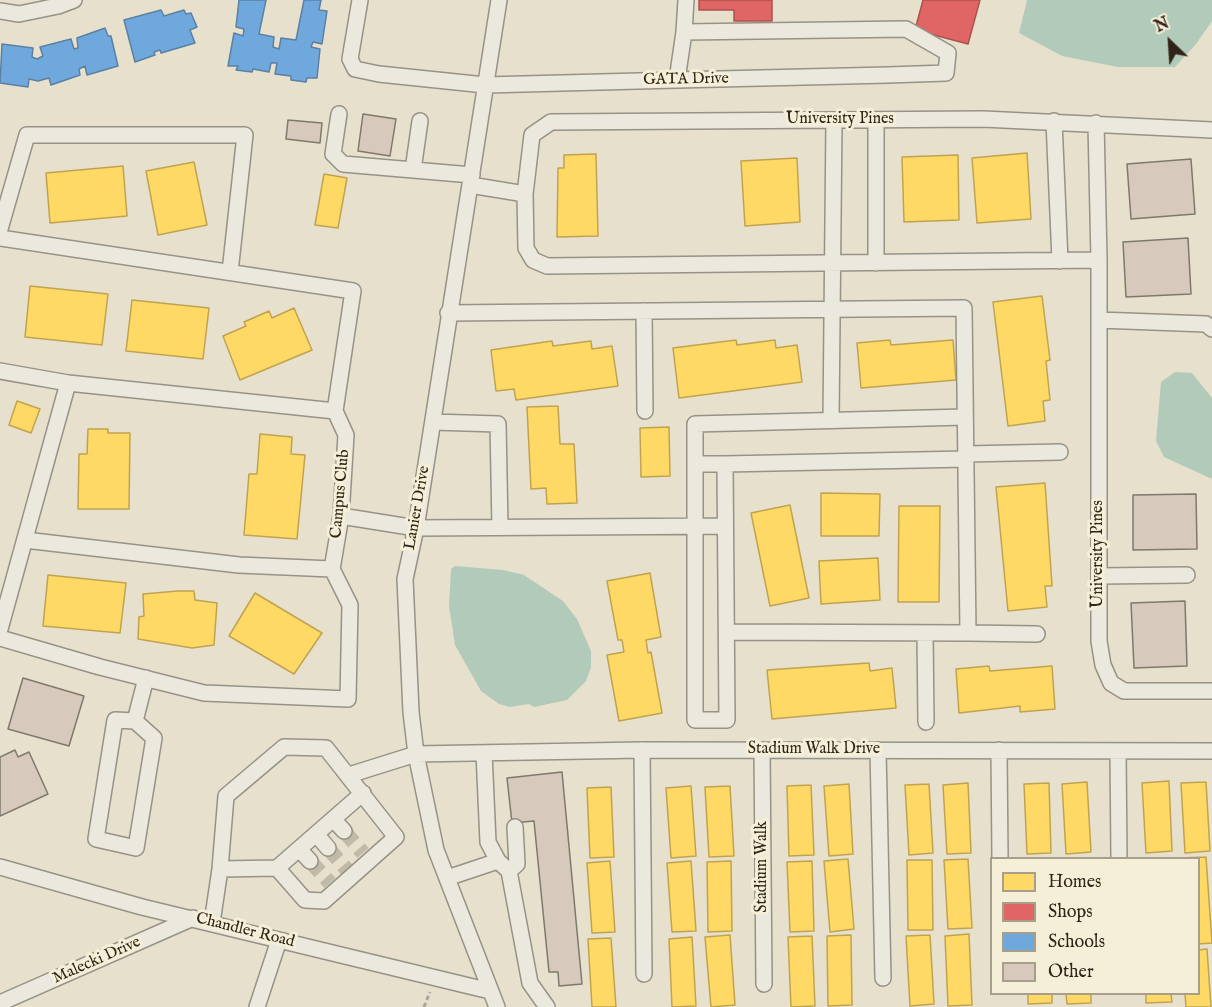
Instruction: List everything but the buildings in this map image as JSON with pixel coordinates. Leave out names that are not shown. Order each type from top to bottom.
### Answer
[{"type":"street","points":[[3,8],[19,14],[58,6],[74,0]]},
{"type":"street","name":"GATA Drive","points":[[360,0],[350,58],[354,69],[379,74],[485,85],[945,73],[948,53],[906,29],[684,32]]},
{"type":"street","name":"Lanier Drive","points":[[497,1007],[436,850],[416,754],[411,712],[405,579],[416,528],[499,0]]},
{"type":"street","points":[[677,80],[686,0]]},
{"type":"street","points":[[339,114],[333,154],[343,164],[413,170],[471,180],[525,194]]},
{"type":"street","points":[[831,420],[834,120]]},
{"type":"street","points":[[876,120],[876,263]]},
{"type":"street","points":[[413,170],[420,121]]},
{"type":"street","points":[[1054,121],[1060,261]]},
{"type":"street","name":"University Pines","points":[[1212,130],[1132,128],[1054,121],[551,122],[532,135],[525,194],[526,248],[533,260],[547,266],[1099,260],[1099,641],[1103,665],[1112,683],[1124,691],[1212,691]]},
{"type":"street","points":[[1096,123],[1099,260]]},
{"type":"street","points":[[0,229],[27,135],[245,135],[230,273]]},
{"type":"street","name":"Campus Club","points":[[0,238],[353,291],[335,411],[346,435],[341,516],[332,569]]},
{"type":"street","points":[[448,313],[964,308],[968,633]]},
{"type":"street","points":[[644,311],[645,411]]},
{"type":"street","points":[[1099,320],[1206,324],[1212,329]]},
{"type":"street","points":[[0,371],[68,383],[335,411]]},
{"type":"street","points":[[0,629],[68,383]]},
{"type":"street","points":[[725,464],[728,720],[695,720],[695,424],[966,417]]},
{"type":"street","points":[[433,422],[498,424],[500,528]]},
{"type":"street","points":[[695,464],[966,457],[1060,452]]},
{"type":"street","points":[[341,516],[416,528],[725,526]]},
{"type":"street","points":[[0,638],[204,693],[348,699],[350,605],[332,569],[239,565],[25,540]]},
{"type":"street","points":[[1099,576],[1187,575]]},
{"type":"street","points":[[727,632],[1037,634]]},
{"type":"street","points":[[925,633],[926,722]]},
{"type":"street","points":[[135,721],[146,678]]},
{"type":"street","points":[[115,720],[135,721],[154,738],[136,848],[96,839],[115,720]]},
{"type":"street","points":[[212,923],[220,869],[226,796],[284,747],[326,748],[396,837],[367,857],[333,886],[324,901],[305,900],[277,868]]},
{"type":"street","points":[[642,750],[644,974]]},
{"type":"street","name":"Stadium Walk Drive","points":[[349,775],[416,754],[642,750],[1212,751]]},
{"type":"street","name":"Stadium Walk","points":[[762,750],[764,984]]},
{"type":"street","points":[[878,750],[883,978]]},
{"type":"street","points":[[999,750],[1000,857]]},
{"type":"street","points":[[1118,751],[1119,857]]},
{"type":"street","points":[[484,753],[488,842],[504,866],[530,983],[547,1007]]},
{"type":"street","points":[[220,869],[277,868],[363,793]]},
{"type":"street","points":[[333,819],[344,831]]},
{"type":"street","points":[[447,878],[518,864],[515,827]]},
{"type":"street","points":[[316,834],[328,848]]},
{"type":"street","points":[[299,849],[310,861]]},
{"type":"street","name":"Chandler Road","points":[[0,867],[279,940],[490,991]]},
{"type":"street","name":"Malecki Drive","points":[[0,1003],[193,918]]},
{"type":"street","points":[[257,1007],[279,940]]},
{"type":"shaded area","points":[[1027,0],[1212,0],[1212,21],[1196,44],[1175,67],[1118,67],[1062,56],[1019,33]]},
{"type":"shaded area","points":[[1175,372],[1192,373],[1212,398],[1212,479],[1164,457],[1156,441],[1161,382]]},
{"type":"shaded area","points":[[455,566],[503,570],[524,575],[563,601],[577,619],[591,651],[591,667],[586,681],[567,700],[534,707],[529,704],[510,707],[499,704],[481,691],[455,645],[449,606],[451,569]]},
{"type":"tunnel","points":[[344,831],[363,853]]},
{"type":"tunnel","points":[[328,848],[347,870]]},
{"type":"tunnel","points":[[310,861],[330,883]]}]
